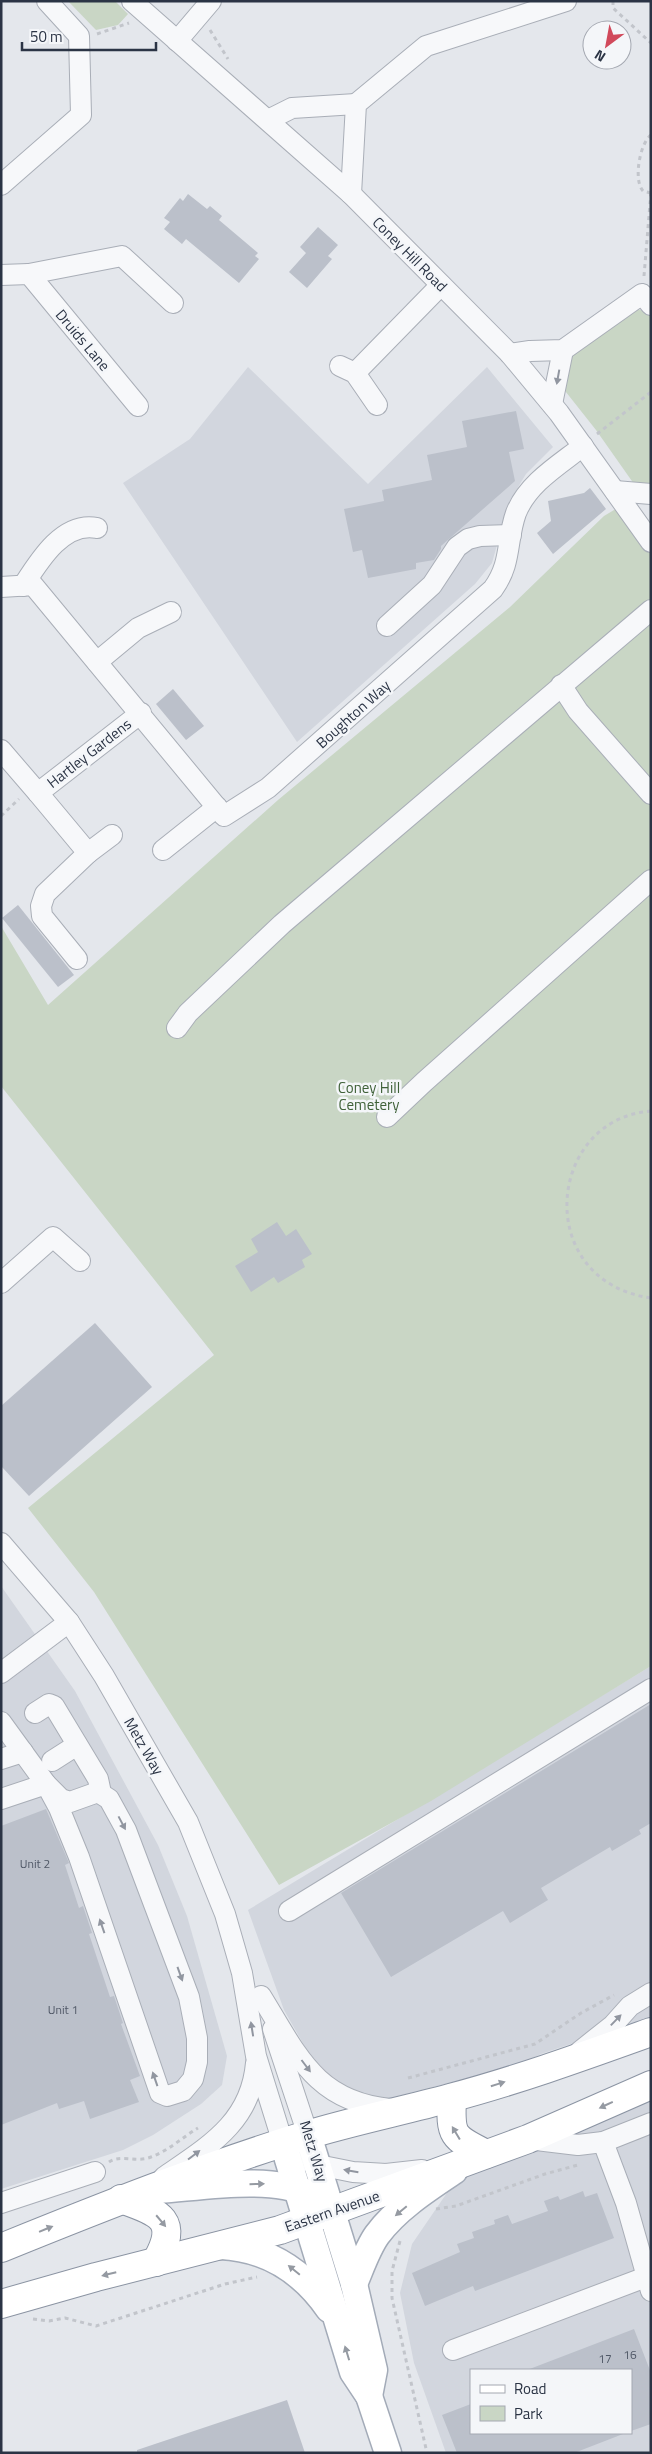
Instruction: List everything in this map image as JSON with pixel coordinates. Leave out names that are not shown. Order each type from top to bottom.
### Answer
[{"type":"highway","points":[[1,2248],[130,2195],[296,2139],[452,2098],[566,2063],[651,2032]]},
{"type":"highway","name":"Eastern Avenue","points":[[1,2304],[220,2246],[306,2220],[528,2139],[651,2085]]},
{"type":"highway","points":[[452,2098],[450,2122],[454,2134],[477,2158]]},
{"type":"highway","points":[[130,2195],[162,2219],[168,2230],[168,2239],[156,2262]]},
{"type":"main road","name":"Metz Way","points":[[296,2139],[318,2165],[354,2284],[374,2370],[369,2396]]},
{"type":"main road","name":"Metz Way","points":[[296,2139],[296,2187],[353,2372],[369,2396],[388,2453]]},
{"type":"main road","points":[[354,2284],[376,2237],[385,2225],[435,2183],[477,2158]]},
{"type":"main road","points":[[130,2195],[218,2186],[268,2184],[296,2187],[310,2194],[332,2210]]},
{"type":"main road","points":[[220,2246],[251,2250],[285,2264],[316,2292],[337,2320]]},
{"type":"street","points":[[1,185],[81,115],[79,36],[47,1]]},
{"type":"street","points":[[268,120],[292,108],[356,104],[426,46],[566,1]]},
{"type":"street","name":"Coney Hill Road","points":[[137,6],[351,194],[510,354],[552,404],[651,542]]},
{"type":"street","points":[[177,41],[205,8]]},
{"type":"street","points":[[351,194],[356,104]]},
{"type":"street","points":[[1,275],[29,274],[122,256],[173,303]]},
{"type":"street","name":"Druids Lane","points":[[29,274],[138,406]]},
{"type":"street","points":[[377,405],[348,370],[441,286]]},
{"type":"street","points":[[510,354],[563,350],[642,294],[651,305]]},
{"type":"street","points":[[552,404],[563,350]]},
{"type":"street","name":"Boughton Way","points":[[217,807],[224,816],[268,788],[493,589],[503,575],[516,512],[533,485],[583,446]]},
{"type":"street","points":[[615,491],[651,494]]},
{"type":"street","points":[[22,586],[39,561],[61,539],[86,526],[97,528]]},
{"type":"street","points":[[387,626],[432,585],[457,547],[468,539],[480,536],[511,534]]},
{"type":"street","points":[[1,587],[33,585],[217,807],[163,850]]},
{"type":"street","points":[[178,1028],[188,1013],[282,924],[651,610]]},
{"type":"street","points":[[97,662],[138,628],[171,612]]},
{"type":"street","points":[[561,685],[578,711],[651,794]]},
{"type":"street","name":"Hartley Gardens","points":[[36,790],[141,713]]},
{"type":"street","name":"Hartley Gardens","points":[[1,750],[88,853]]},
{"type":"street","points":[[77,959],[42,916],[41,906],[45,894],[88,853],[112,835]]},
{"type":"street","points":[[387,1118],[424,1082],[651,880]]},
{"type":"street","points":[[1,1283],[54,1237],[80,1261]]},
{"type":"street","name":"Metz Way","points":[[1,1543],[69,1622],[188,1822],[225,1914],[242,1974],[256,2056],[296,2139]]},
{"type":"street","points":[[1,1672],[69,1622]]},
{"type":"street","points":[[289,1910],[651,1689]]},
{"type":"street","points":[[35,1713],[49,1704],[54,1706],[98,1779],[102,1793]]},
{"type":"street","points":[[1,1722],[46,1784],[58,1808],[79,1857],[160,2093],[167,2096],[182,2091],[193,2079],[198,2062],[197,2038],[189,1997],[126,1830],[110,1799],[102,1793],[98,1792],[70,1802],[61,1799],[46,1784]]},
{"type":"street","points":[[52,1761],[77,1745]]},
{"type":"street","points":[[1,1759],[23,1752]]},
{"type":"street","points":[[1,1799],[46,1784]]},
{"type":"street","name":"Metz Way","points":[[242,1974],[260,1996],[296,2139]]},
{"type":"street","points":[[566,2063],[612,2025],[630,2006],[651,1993]]},
{"type":"street","points":[[260,1996],[306,2068],[330,2091],[368,2106],[408,2109]]},
{"type":"street","points":[[130,2195],[178,2167],[229,2127],[249,2098],[254,2082],[256,2056]]},
{"type":"street","points":[[528,2139],[606,2150],[651,2123]]},
{"type":"street","points":[[453,2350],[649,2284],[626,2204],[606,2150]]},
{"type":"street","points":[[318,2165],[353,2172],[386,2174],[477,2158]]},
{"type":"street","points":[[1,2203],[95,2172]]},
{"type":"path","points":[[613,1],[613,8],[651,44]]},
{"type":"path","points":[[79,40],[132,22],[137,6]]},
{"type":"path","points":[[205,8],[206,23],[239,77],[231,88]]},
{"type":"path","points":[[643,282],[651,193],[643,191],[637,180],[643,144],[651,135]]},
{"type":"path","points":[[599,432],[651,392]]},
{"type":"path","points":[[1,816],[36,790]]},
{"type":"path","points":[[651,1111],[627,1116],[599,1132],[578,1159],[571,1177],[566,1211],[569,1231],[576,1249],[588,1266],[614,1287],[651,1298]]},
{"type":"path","points":[[408,2078],[535,2044],[596,2004],[621,1993]]},
{"type":"path","points":[[95,2172],[113,2159],[151,2158],[202,2125]]},
{"type":"path","points":[[434,2210],[456,2206],[606,2150]]},
{"type":"path","points":[[401,2233],[391,2284],[427,2453]]},
{"type":"path","points":[[27,2318],[40,2321],[65,2318],[96,2326],[225,2284],[250,2278],[272,2276],[279,2273],[285,2264]]},
{"type":"shaded area","points":[[248,367],[368,484],[487,367],[553,447],[526,474],[509,502],[492,563],[475,584],[297,742],[123,483],[190,439]]},
{"type":"shaded area","points":[[1,1586],[75,1691],[158,1845],[187,1916],[227,2056],[222,2085],[201,2104],[153,2135],[123,2150],[1,2189]]},
{"type":"shaded area","points":[[651,1666],[651,2017],[541,2054],[515,2066],[391,2098],[374,2098],[342,2088],[313,2061],[284,2010],[248,1910]]},
{"type":"shaded area","points":[[651,2085],[651,2453],[446,2453],[414,2363],[400,2293],[412,2244],[468,2162]]},
{"type":"green space","points":[[68,1],[115,1],[128,14],[118,25],[96,30]]},
{"type":"green space","points":[[637,309],[651,313],[651,489],[634,484],[596,430],[562,387],[566,354]]},
{"type":"green space","name":"Coney Hill Cemetery","points":[[619,507],[651,555],[651,1666],[431,1801],[279,1885],[94,1592],[28,1508],[214,1355],[1,1086],[1,926],[48,1005],[278,800],[510,607],[604,516]]},
{"type":"building","points":[[188,194],[207,209],[210,206],[222,216],[219,220],[258,253],[255,256],[259,259],[239,283],[186,239],[182,244],[164,229],[170,222],[164,218],[180,198],[183,201]]},
{"type":"building","points":[[318,227],[338,245],[328,256],[332,259],[307,288],[289,272],[306,253],[300,247]]},
{"type":"building","points":[[516,411],[524,449],[509,452],[515,481],[441,546],[434,560],[416,563],[416,569],[368,578],[362,550],[353,552],[344,509],[384,501],[382,490],[432,480],[427,455],[467,447],[462,421]]},
{"type":"building","points":[[590,488],[606,509],[553,554],[537,533],[551,521],[548,501],[584,493]]},
{"type":"building","points":[[173,689],[204,726],[186,740],[156,704]]},
{"type":"building","points":[[18,905],[74,975],[58,987],[2,918]]},
{"type":"building","points":[[277,1222],[286,1236],[296,1229],[312,1254],[302,1260],[305,1267],[278,1283],[274,1277],[251,1292],[235,1266],[258,1252],[251,1239]]},
{"type":"building","points":[[95,1323],[152,1387],[29,1496],[1,1466],[1,1406]]},
{"type":"building","points":[[651,1704],[651,1823],[639,1830],[641,1834],[612,1851],[610,1847],[541,1888],[548,1900],[510,1923],[503,1911],[391,1977],[341,1893]]},
{"type":"building","points":[[46,1809],[69,1863],[65,1865],[79,1908],[83,1906],[92,1933],[89,1934],[110,1997],[114,1996],[123,2023],[121,2024],[140,2076],[130,2080],[139,2102],[90,2119],[84,2101],[59,2109],[57,2103],[1,2125],[1,1826]]},
{"type":"building","points":[[583,2191],[585,2197],[597,2193],[614,2238],[475,2291],[473,2286],[425,2306],[412,2273],[460,2252],[457,2244],[474,2238],[472,2232],[495,2224],[494,2220],[508,2215],[512,2224],[548,2211],[544,2201],[558,2196],[560,2200]]},
{"type":"building","points":[[634,2329],[651,2373],[651,2424],[632,2431],[632,2369],[530,2369]]},
{"type":"building","points":[[287,2400],[305,2453],[137,2453],[137,2450]]},
{"type":"building","points":[[470,2404],[470,2434],[623,2434],[574,2453],[457,2453],[442,2415]]}]
